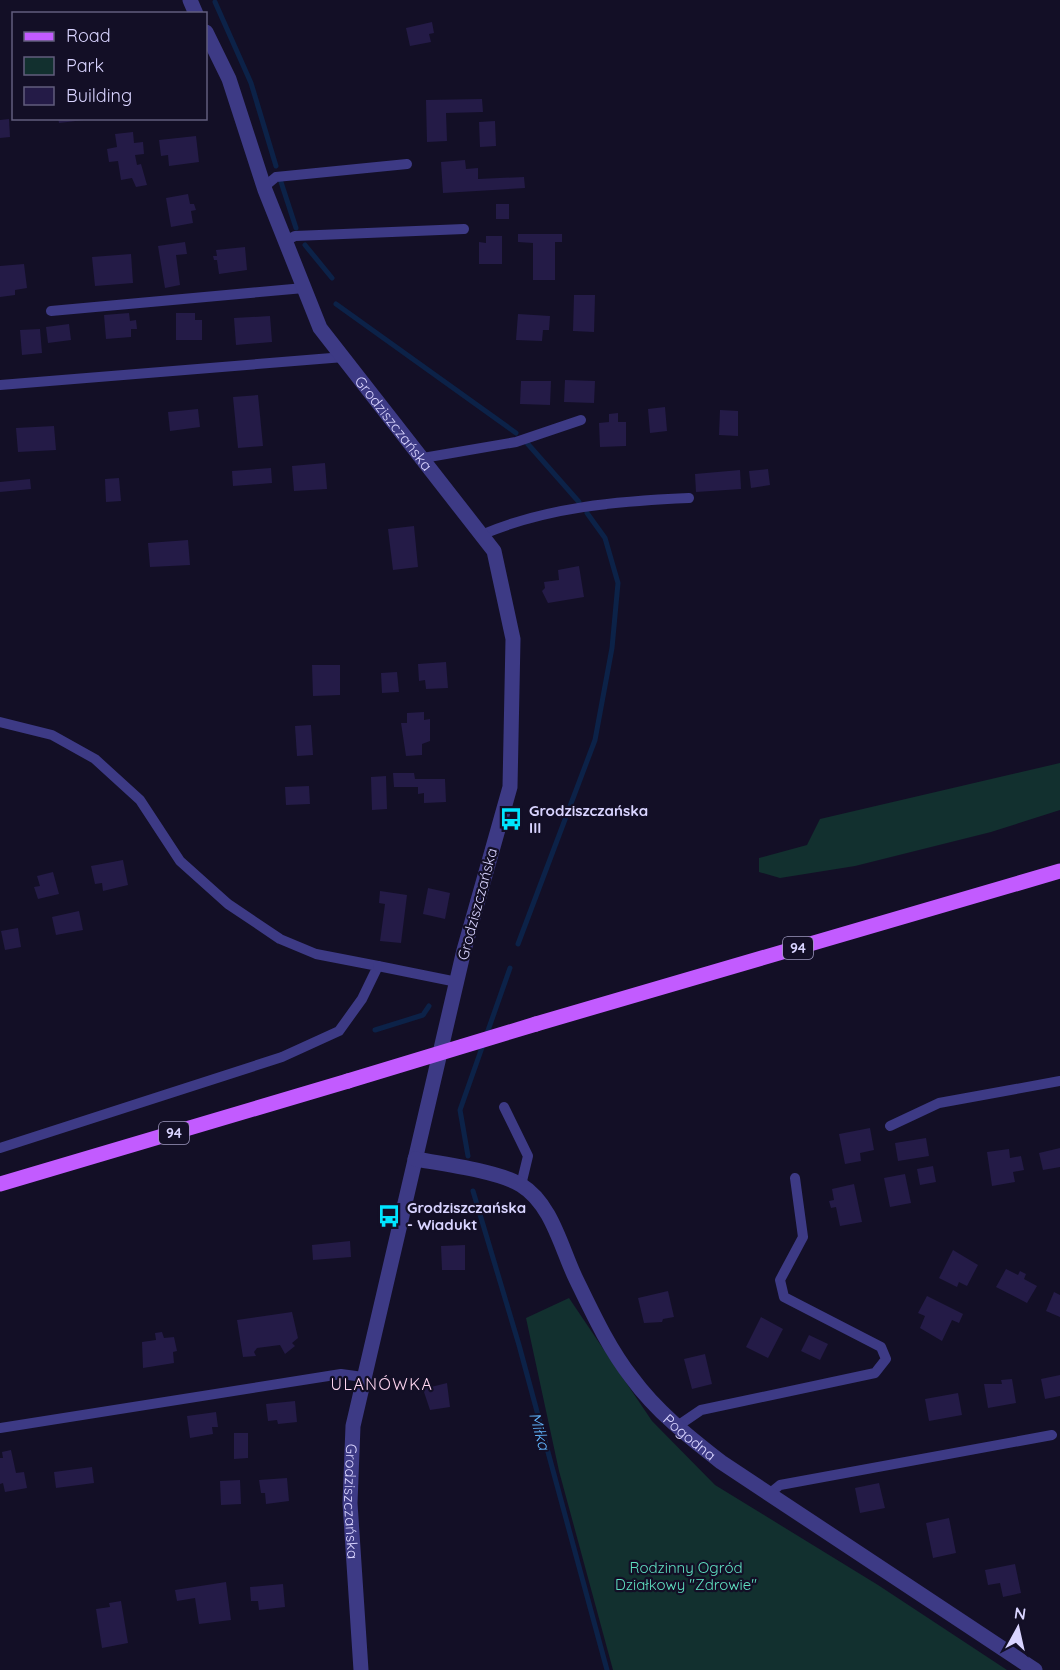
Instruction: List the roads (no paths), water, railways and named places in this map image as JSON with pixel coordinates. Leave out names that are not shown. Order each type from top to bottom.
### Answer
[{"type":"main road","name":"94","points":[[0,1184],[1060,871]]},
{"type":"street","name":"Grodziszczańska","points":[[207,34],[229,79],[264,188],[320,328],[494,551],[513,639],[510,786],[457,982],[353,1426],[350,1503],[361,1670]]},
{"type":"street","name":"Pogodna","points":[[415,1159],[502,1178],[521,1185],[545,1209],[576,1279],[631,1378],[676,1427],[721,1462],[1035,1670]]},
{"type":"lane","points":[[264,188],[276,177],[407,164]]},
{"type":"lane","points":[[285,242],[295,236],[464,230]]},
{"type":"lane","points":[[51,311],[304,288]]},
{"type":"lane","points":[[0,385],[344,357]]},
{"type":"lane","points":[[423,458],[516,442],[580,420]]},
{"type":"lane","points":[[481,534],[506,524],[608,501],[689,498]]},
{"type":"lane","points":[[0,722],[52,735],[95,759],[140,800],[180,861],[228,904],[280,939],[316,954],[457,982]]},
{"type":"lane","points":[[0,1148],[282,1057],[339,1031],[362,999],[378,966]]},
{"type":"lane","points":[[890,1126],[939,1103],[1060,1081]]},
{"type":"lane","points":[[504,1107],[528,1156],[521,1185]]},
{"type":"lane","points":[[676,1427],[701,1410],[875,1373],[883,1366],[886,1359],[881,1347],[784,1297],[780,1280],[803,1237],[795,1178]]},
{"type":"lane","points":[[0,1428],[341,1374],[363,1377]]},
{"type":"lane","points":[[769,1494],[780,1485],[1052,1435]]},
{"type":"waterway","points":[[215,2],[251,83],[276,166]]},
{"type":"waterway","points":[[281,182],[296,228]]},
{"type":"waterway","points":[[305,245],[332,278]]},
{"type":"waterway","points":[[336,304],[516,433]]},
{"type":"waterway","points":[[527,443],[579,502]]},
{"type":"waterway","points":[[518,944],[595,740],[612,648],[618,583],[605,538],[587,513]]},
{"type":"waterway","points":[[468,1156],[460,1110],[510,968]]},
{"type":"waterway","points":[[375,1030],[423,1015],[429,1006]]},
{"type":"waterway","name":"Miłka","points":[[473,1191],[519,1345],[607,1670]]},
{"type":"place","name":"Grodziszczańska III","points":[[511,819]]},
{"type":"place","name":"Grodziszczańska - Wiadukt","points":[[389,1216]]},
{"type":"district","name":"ULANÓWKA","points":[[382,1384]]},
{"type":"park label","name":"Rodzinny Ogród Działkowy \"Zdrowie\"","points":[[686,1576]]}]
